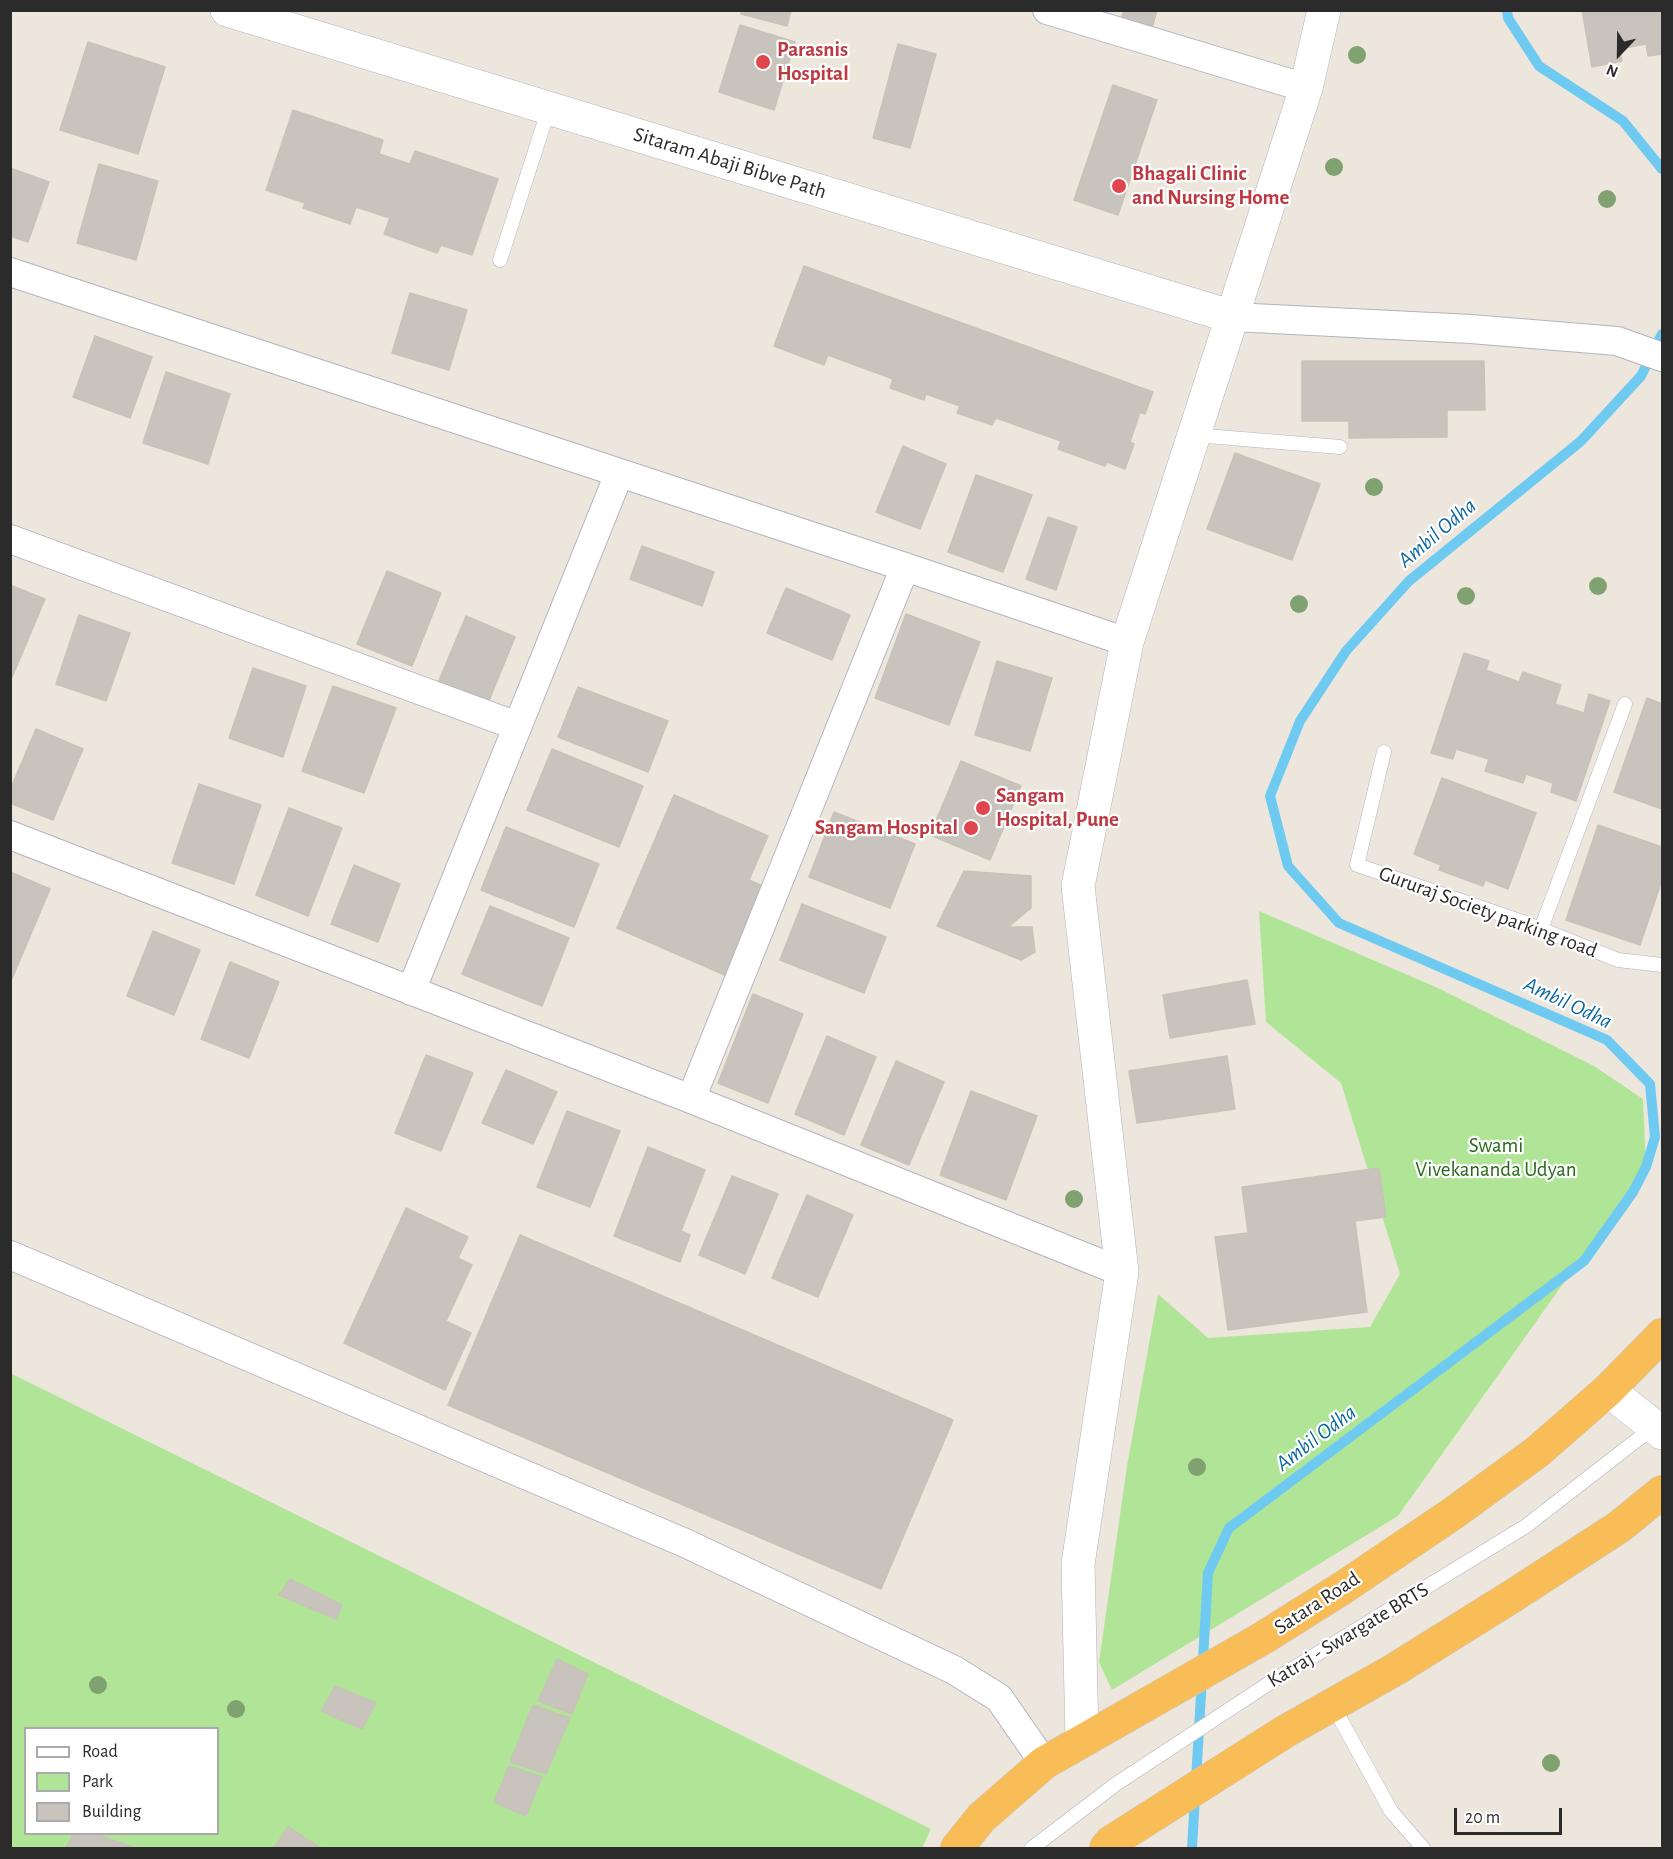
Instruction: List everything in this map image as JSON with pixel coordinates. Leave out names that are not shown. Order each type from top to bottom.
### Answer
[{"type":"highway","name":"Satara Road","points":[[957,1848],[981,1818],[1044,1763],[1082,1739],[1263,1638],[1344,1587],[1455,1512],[1537,1452],[1608,1390],[1662,1335]]},
{"type":"highway","points":[[1108,1845],[1286,1731],[1394,1670],[1531,1584],[1619,1527],[1662,1492]]},
{"type":"street","name":"Sitaram Abaji Bibve Path","points":[[227,10],[1233,317]]},
{"type":"street","points":[[1047,10],[1306,88]]},
{"type":"street","points":[[1082,1739],[1078,1564],[1122,1272],[1078,886],[1127,642],[1306,88],[1324,10]]},
{"type":"street","points":[[10,272],[1127,642]]},
{"type":"street","points":[[1233,317],[1471,329],[1617,341],[1662,357]]},
{"type":"street","points":[[411,991],[619,474]]},
{"type":"street","points":[[10,538],[517,726]]},
{"type":"street","points":[[691,1099],[905,567]]},
{"type":"street","points":[[10,835],[691,1099],[1122,1272]]},
{"type":"street","points":[[10,1256],[685,1543],[954,1670],[999,1698],[1044,1763]]},
{"type":"street","points":[[1608,1390],[1659,1426]]},
{"type":"lane","points":[[500,260],[549,108]]},
{"type":"lane","points":[[1194,435],[1340,447]]},
{"type":"lane","points":[[1541,929],[1626,704]]},
{"type":"lane","name":"Gururaj Society parking road","points":[[1384,752],[1357,865],[1541,929],[1618,960],[1662,965]]},
{"type":"lane","name":"Katraj - Swargate BRTS","points":[[1032,1848],[1116,1784],[1268,1684],[1526,1526],[1659,1426]]},
{"type":"lane","points":[[1332,1704],[1391,1810],[1423,1848]]},
{"type":"green space","name":"Swami Vivekananda Udyan","points":[[1259,911],[1438,988],[1594,1066],[1643,1099],[1646,1167],[1398,1516],[1112,1690],[1099,1662],[1127,1466],[1158,1294],[1208,1338],[1370,1327],[1400,1274],[1341,1083],[1266,1022]]},
{"type":"green space","points":[[10,1373],[931,1829],[922,1848],[11,1848]]},
{"type":"building","points":[[742,10],[791,10],[787,26],[741,14]]},
{"type":"building","points":[[1124,10],[1157,10],[1152,28],[1121,19]]},
{"type":"building","points":[[1582,10],[1662,10],[1662,54],[1648,56],[1646,44],[1619,49],[1622,61],[1592,67]]},
{"type":"building","points":[[740,25],[795,42],[774,110],[719,92]]},
{"type":"building","points":[[88,42],[165,67],[138,154],[60,130]]},
{"type":"building","points":[[898,44],[936,54],[910,148],[873,138]]},
{"type":"building","points":[[1113,85],[1157,100],[1118,215],[1074,200]]},
{"type":"building","points":[[293,110],[383,140],[379,154],[410,164],[415,151],[498,179],[472,255],[441,245],[437,253],[384,234],[390,218],[356,207],[350,224],[303,208],[305,203],[266,190]]},
{"type":"building","points":[[99,164],[158,181],[136,260],[77,243]]},
{"type":"building","points":[[10,168],[49,182],[28,242],[10,236]]},
{"type":"building","points":[[804,266],[1153,392],[1145,414],[1140,412],[1130,442],[1134,444],[1125,469],[1107,462],[1105,466],[1058,449],[1061,441],[996,418],[992,425],[957,413],[960,406],[926,394],[924,400],[890,388],[893,379],[828,355],[824,365],[774,346]]},
{"type":"building","points":[[410,293],[467,310],[449,370],[392,353]]},
{"type":"building","points":[[95,336],[152,357],[130,418],[73,397]]},
{"type":"building","points":[[1302,361],[1484,361],[1485,410],[1447,410],[1447,437],[1349,438],[1349,421],[1302,421]]},
{"type":"building","points":[[166,372],[230,394],[208,464],[143,443]]},
{"type":"building","points":[[903,446],[946,464],[920,529],[876,512]]},
{"type":"building","points":[[1235,453],[1320,484],[1292,560],[1207,529]]},
{"type":"building","points":[[976,475],[1032,495],[1003,572],[948,552]]},
{"type":"building","points":[[1048,517],[1077,527],[1056,590],[1026,579]]},
{"type":"building","points":[[642,546],[714,572],[702,606],[630,579]]},
{"type":"building","points":[[387,571],[441,593],[412,666],[357,644]]},
{"type":"building","points":[[10,585],[45,599],[10,682]]},
{"type":"building","points":[[786,588],[850,615],[832,660],[767,633]]},
{"type":"building","points":[[906,614],[980,642],[949,725],[875,698]]},
{"type":"building","points":[[79,615],[130,633],[106,701],[56,684]]},
{"type":"building","points":[[466,616],[515,637],[488,703],[438,683]]},
{"type":"building","points":[[1464,653],[1489,661],[1486,670],[1519,682],[1523,672],[1561,685],[1555,704],[1584,713],[1589,694],[1610,701],[1576,801],[1551,792],[1553,783],[1526,774],[1523,783],[1485,771],[1489,759],[1456,749],[1453,759],[1431,753]]},
{"type":"building","points":[[997,661],[1052,678],[1030,751],[975,735]]},
{"type":"building","points":[[253,668],[306,686],[283,757],[229,738]]},
{"type":"building","points":[[333,686],[396,708],[364,793],[302,771]]},
{"type":"building","points":[[578,687],[668,721],[648,772],[558,737]]},
{"type":"building","points":[[1647,698],[1662,704],[1662,809],[1614,792]]},
{"type":"building","points":[[36,729],[83,749],[53,820],[10,803],[10,790]]},
{"type":"building","points":[[552,749],[643,786],[619,847],[527,810]]},
{"type":"building","points":[[961,761],[1021,786],[990,860],[930,835]]},
{"type":"building","points":[[1442,778],[1536,813],[1508,889],[1485,880],[1483,886],[1439,870],[1441,865],[1414,854]]},
{"type":"building","points":[[199,784],[261,805],[234,884],[172,863]]},
{"type":"building","points":[[674,795],[768,836],[749,880],[765,887],[727,976],[617,928]]},
{"type":"building","points":[[289,808],[342,828],[308,916],[256,895]]},
{"type":"building","points":[[834,812],[915,844],[890,908],[809,877]]},
{"type":"building","points":[[1598,825],[1662,847],[1662,880],[1640,945],[1566,920]]},
{"type":"building","points":[[506,827],[599,864],[574,927],[481,890]]},
{"type":"building","points":[[354,865],[400,884],[378,942],[331,924]]},
{"type":"building","points":[[964,871],[1031,876],[1031,908],[1008,927],[1032,927],[1035,952],[1021,960],[937,926]]},
{"type":"building","points":[[10,872],[50,889],[11,981],[10,980]]},
{"type":"building","points":[[802,904],[886,937],[864,993],[780,960]]},
{"type":"building","points":[[490,906],[569,938],[542,1006],[462,974]]},
{"type":"building","points":[[153,931],[200,950],[174,1015],[127,996]]},
{"type":"building","points":[[230,962],[279,982],[249,1058],[201,1039]]},
{"type":"building","points":[[1247,980],[1255,1024],[1170,1038],[1163,995]]},
{"type":"building","points":[[753,994],[803,1014],[768,1103],[718,1083]]},
{"type":"building","points":[[827,1036],[876,1057],[844,1135],[795,1114]]},
{"type":"building","points":[[426,1055],[473,1073],[441,1151],[395,1133]]},
{"type":"building","points":[[1227,1056],[1235,1109],[1137,1123],[1129,1071]]},
{"type":"building","points":[[896,1061],[944,1082],[909,1165],[861,1145]]},
{"type":"building","points":[[506,1070],[557,1092],[533,1144],[482,1123]]},
{"type":"building","points":[[971,1091],[1037,1116],[1006,1200],[940,1175]]},
{"type":"building","points":[[567,1111],[620,1131],[590,1207],[537,1187]]},
{"type":"building","points":[[648,1147],[705,1170],[681,1231],[690,1235],[680,1262],[614,1236]]},
{"type":"building","points":[[1379,1168],[1386,1217],[1355,1221],[1367,1312],[1228,1330],[1215,1237],[1248,1233],[1242,1187]]},
{"type":"building","points":[[732,1176],[778,1194],[745,1274],[699,1255]]},
{"type":"building","points":[[807,1195],[853,1215],[818,1297],[772,1278]]},
{"type":"building","points":[[406,1208],[468,1237],[458,1258],[472,1265],[446,1321],[471,1333],[445,1390],[344,1343]]},
{"type":"building","points":[[520,1235],[953,1420],[881,1589],[448,1405]]},
{"type":"building","points":[[290,1579],[342,1605],[336,1619],[279,1595]]},
{"type":"building","points":[[557,1659],[588,1674],[572,1714],[538,1701]]},
{"type":"building","points":[[335,1686],[376,1703],[362,1729],[321,1711]]},
{"type":"building","points":[[533,1705],[570,1718],[546,1774],[510,1762]]},
{"type":"building","points":[[509,1766],[542,1777],[526,1816],[494,1802]]},
{"type":"building","points":[[288,1827],[321,1848],[274,1848]]},
{"type":"building","points":[[72,1835],[98,1835],[136,1848],[66,1848]]},
{"type":"waterway","name":"Ambil Odha","points":[[1507,10],[1508,18],[1539,66],[1623,121],[1662,169]]},
{"type":"waterway","name":"Ambil Odha","points":[[1196,1781],[1208,1573],[1229,1528],[1584,1261],[1633,1192],[1646,1167],[1655,1137],[1650,1084],[1607,1040],[1339,923],[1288,866],[1270,796],[1300,721],[1346,651],[1409,581],[1581,441],[1641,376],[1662,334]]},
{"type":"waterway","name":"Ambil Odha","points":[[1192,1848],[1195,1797]]},
{"type":"place","name":"Parasnis Hospital","points":[[763,62]]},
{"type":"place","name":"Bhagali Clinic and Nursing Home","points":[[1119,186]]},
{"type":"place","name":"Sangam Hospital, Pune","points":[[983,808]]},
{"type":"place","name":"Sangam Hospital","points":[[971,828]]}]
